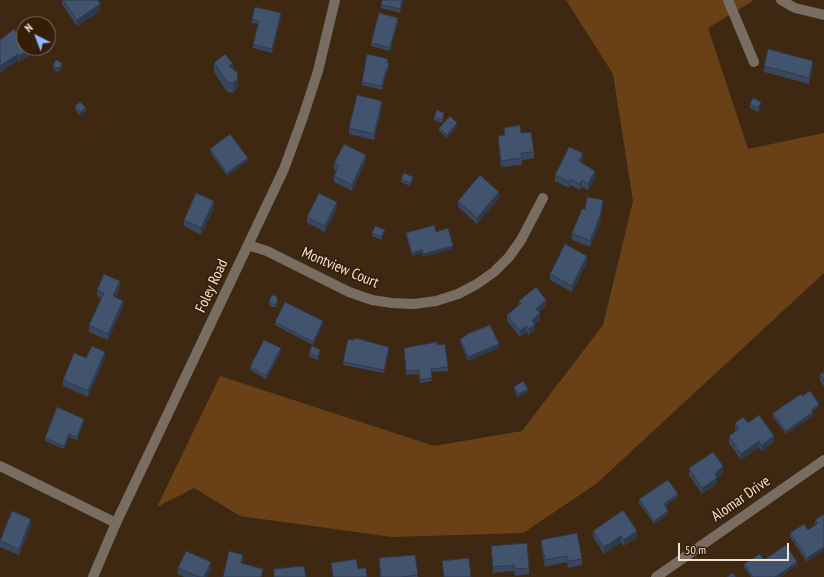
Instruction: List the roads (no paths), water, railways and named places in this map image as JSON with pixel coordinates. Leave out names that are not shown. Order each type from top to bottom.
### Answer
[{"type":"street","name":"Foley Road","points":[[93,577],[116,523],[284,169],[318,71],[335,0]]},
{"type":"street","points":[[728,0],[754,62]]},
{"type":"street","points":[[781,0],[795,8],[824,15]]},
{"type":"street","name":"Montview Court","points":[[248,245],[267,251],[349,292],[372,300],[414,304],[458,294],[477,284],[494,272],[509,257],[521,240],[543,198]]},
{"type":"street","name":"Alomar Drive","points":[[656,577],[824,460]]},
{"type":"street","points":[[0,466],[116,523]]}]
